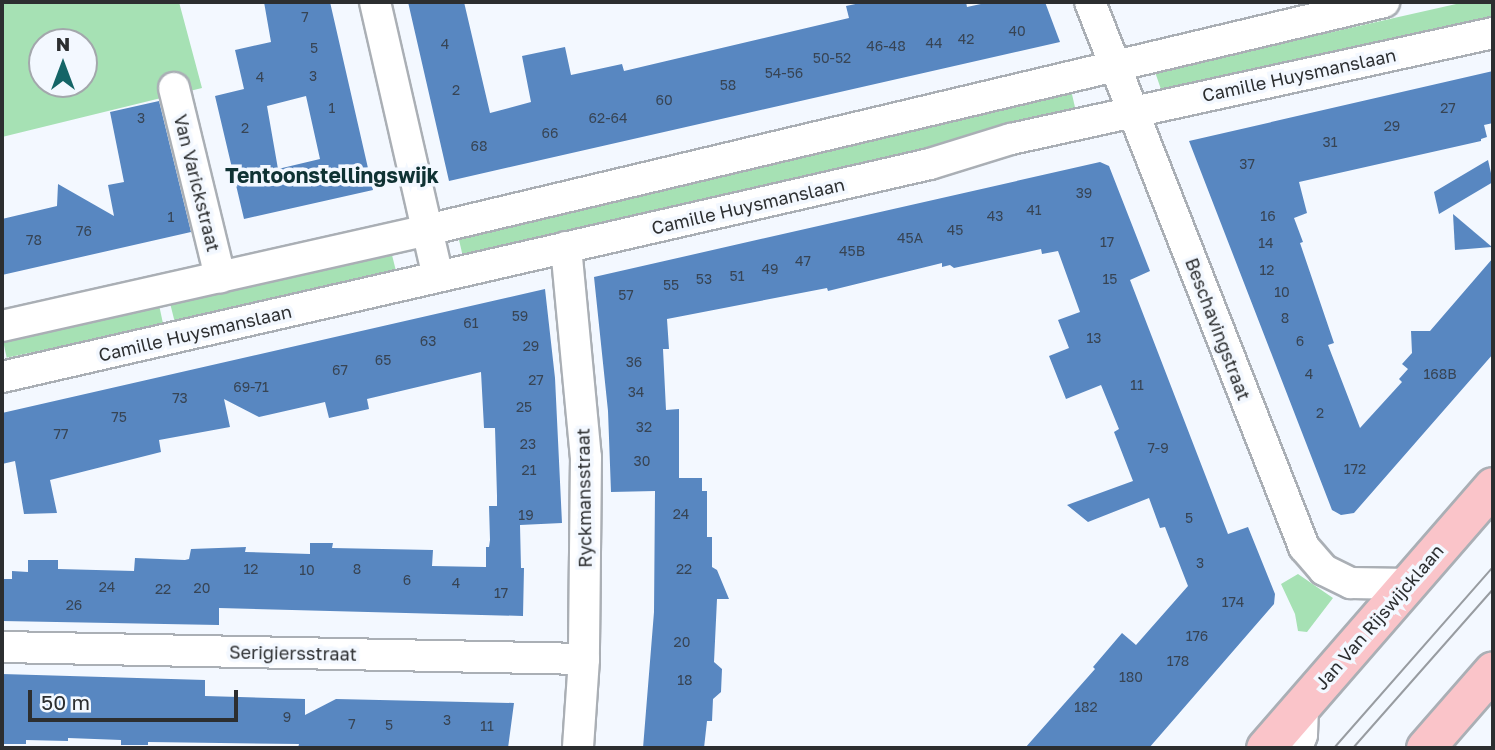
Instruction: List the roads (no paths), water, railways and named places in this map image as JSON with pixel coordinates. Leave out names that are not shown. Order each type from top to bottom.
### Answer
[{"type":"main road","name":"Jan Van Rijswijcklaan","points":[[1265,748],[1493,486]]},
{"type":"main road","points":[[1425,748],[1493,670]]},
{"type":"street","points":[[375,2],[438,276]]},
{"type":"street","name":"Beschavingstraat","points":[[1090,2],[1304,547],[1324,570],[1351,583],[1408,584]]},
{"type":"street","points":[[2,326],[427,230],[1384,2]]},
{"type":"street","name":"Camille Huysmanslaan","points":[[2,377],[930,164],[1012,139],[1133,111],[1493,33]]},
{"type":"street","name":"Van Varickstraat","points":[[174,88],[220,277]]},
{"type":"street","name":"Ryckmansstraat","points":[[566,247],[586,457],[584,659],[578,748]]},
{"type":"street","name":"Serigiersstraat","points":[[2,647],[584,659]]},
{"type":"street","points":[[1297,748],[1302,735],[1303,704]]},
{"type":"tram line","points":[[1334,748],[1493,567]]},
{"type":"tram line","points":[[1353,748],[1493,589]]},
{"type":"district","name":"Tentoonstellingswijk","points":[[332,175]]}]
